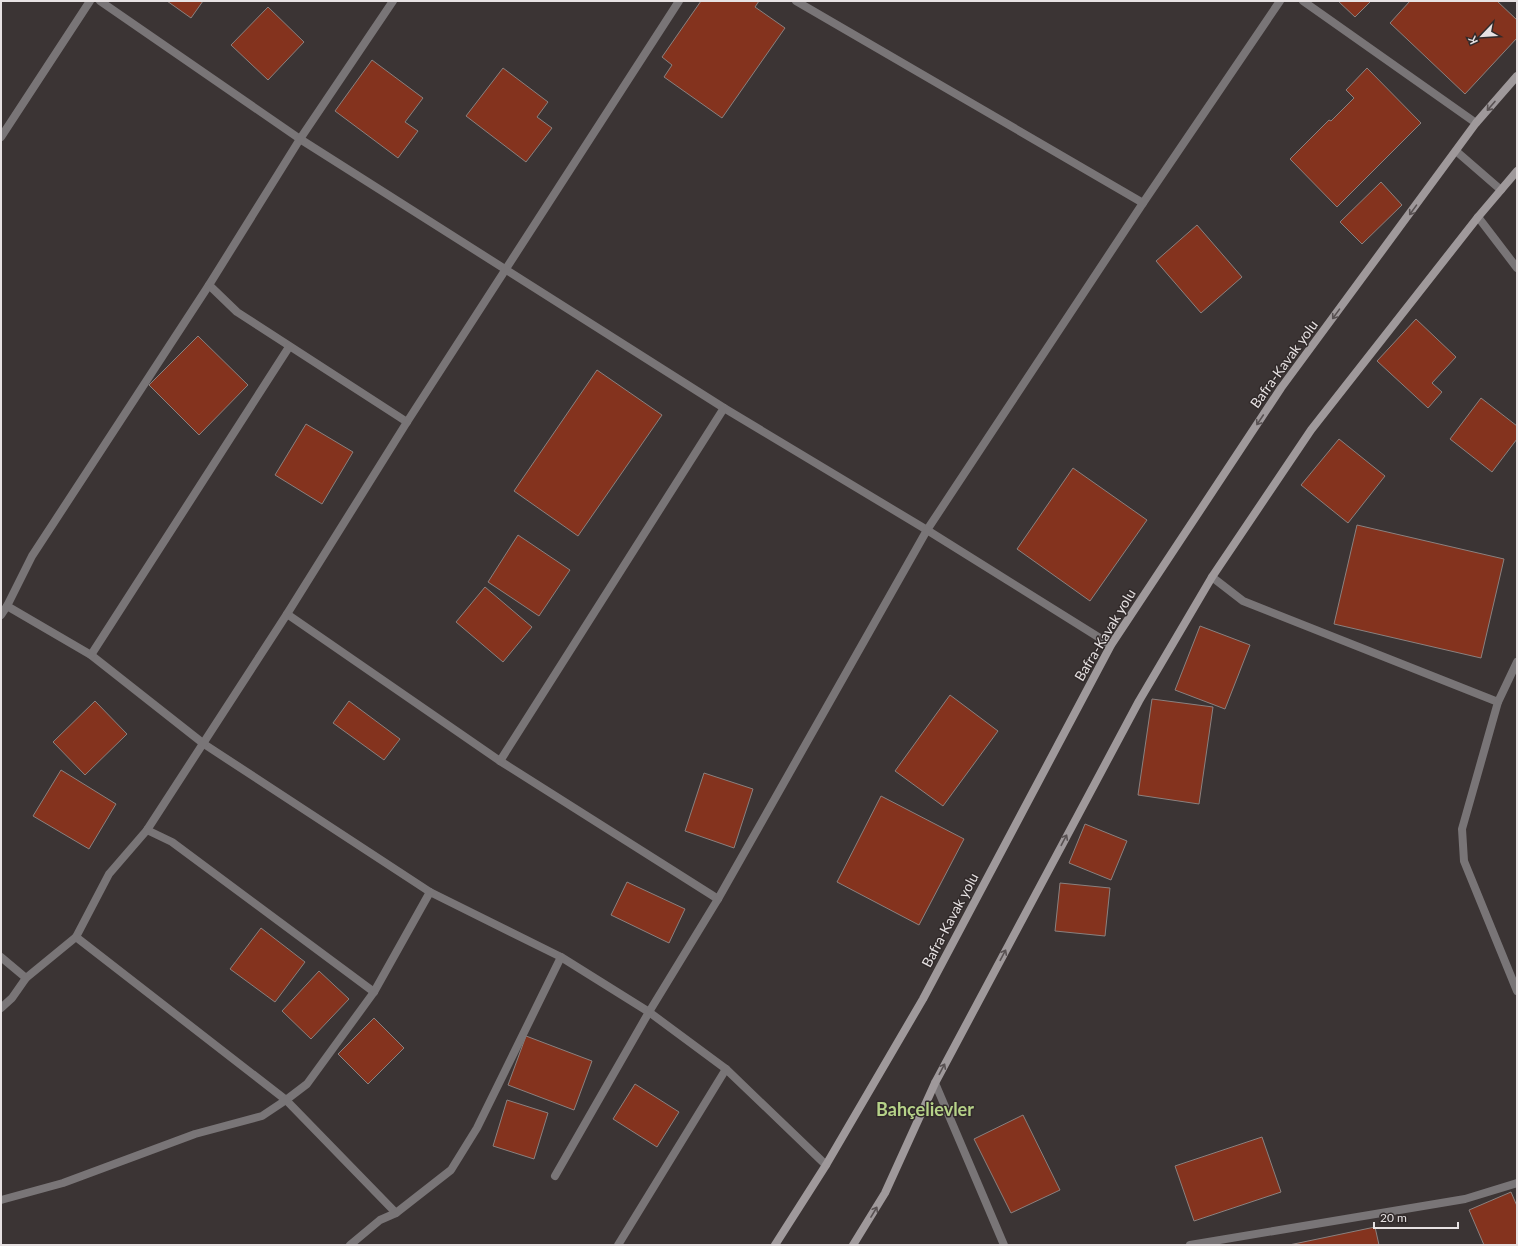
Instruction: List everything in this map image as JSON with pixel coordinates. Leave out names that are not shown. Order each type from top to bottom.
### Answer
[{"type":"main road","name":"Bafra-Kavak yolu","points":[[775,1245],[826,1165],[923,999],[1111,645],[1281,388],[1476,123],[1517,76]]},
{"type":"main road","points":[[853,1245],[885,1193],[935,1083],[1139,701],[1212,577],[1310,430],[1478,217],[1517,171]]},
{"type":"street","points":[[1,136],[90,1]]},
{"type":"street","points":[[100,1],[300,140],[724,408],[927,530],[1111,645]]},
{"type":"street","points":[[1,615],[32,556],[209,285],[300,140],[393,1]]},
{"type":"street","points":[[1,1008],[12,998],[26,978],[76,937],[109,874],[147,830],[204,744],[407,422],[680,1]]},
{"type":"street","points":[[796,1],[1143,202]]},
{"type":"street","points":[[555,1176],[649,1012],[718,898],[927,530],[1143,202],[1280,1]]},
{"type":"street","points":[[1303,1],[1476,123]]},
{"type":"street","points":[[1456,151],[1501,190]]},
{"type":"street","points":[[1478,217],[1517,268]]},
{"type":"street","points":[[209,285],[237,312],[407,422]]},
{"type":"street","points":[[91,655],[289,347]]},
{"type":"street","points":[[500,761],[724,408]]},
{"type":"street","points":[[1212,577],[1243,601],[1498,702]]},
{"type":"street","points":[[7,606],[91,655],[204,744],[430,892],[561,958],[649,1012],[726,1069],[826,1165]]},
{"type":"street","points":[[287,614],[500,761],[718,898]]},
{"type":"street","points":[[1517,662],[1498,702],[1462,829],[1464,861],[1517,991]]},
{"type":"street","points":[[147,830],[172,842],[374,992]]},
{"type":"street","points":[[1,1200],[63,1183],[195,1134],[262,1116],[286,1100],[307,1084],[374,992],[430,892]]},
{"type":"street","points":[[76,937],[286,1100],[396,1213]]},
{"type":"street","points":[[1,957],[26,978]]},
{"type":"street","points":[[350,1245],[380,1220],[396,1213],[451,1170],[477,1128],[561,958]]},
{"type":"street","points":[[618,1245],[726,1069]]},
{"type":"street","points":[[935,1083],[1004,1245]]},
{"type":"street","points":[[1190,1245],[1465,1199],[1517,1183]]},
{"type":"building","points":[[167,1],[203,1],[191,18]]},
{"type":"building","points":[[701,1],[759,1],[755,7],[785,28],[722,118],[664,77],[672,65],[662,57]]},
{"type":"building","points":[[1338,1],[1371,1],[1355,17]]},
{"type":"building","points":[[1410,1],[1497,1],[1517,20],[1517,38],[1465,94],[1390,23]]},
{"type":"building","points":[[268,7],[304,42],[268,80],[231,45]]},
{"type":"building","points":[[372,60],[423,98],[405,122],[418,131],[398,158],[335,111]]},
{"type":"building","points":[[503,68],[548,102],[537,117],[552,128],[526,162],[466,116]]},
{"type":"building","points":[[1367,68],[1421,123],[1337,207],[1290,159],[1329,120],[1331,121],[1354,98],[1346,90]]},
{"type":"building","points":[[1381,182],[1402,205],[1362,244],[1340,222]]},
{"type":"building","points":[[1197,225],[1242,277],[1201,313],[1156,261]]},
{"type":"building","points":[[1416,319],[1456,357],[1432,383],[1442,392],[1428,408],[1377,361]]},
{"type":"building","points":[[198,336],[248,385],[199,435],[149,385]]},
{"type":"building","points":[[597,370],[662,415],[578,536],[514,491]]},
{"type":"building","points":[[1481,398],[1517,426],[1517,439],[1492,472],[1450,439]]},
{"type":"building","points":[[306,424],[353,452],[322,504],[275,475]]},
{"type":"building","points":[[1339,439],[1385,476],[1348,523],[1301,485]]},
{"type":"building","points":[[1073,468],[1147,520],[1090,601],[1017,549]]},
{"type":"building","points":[[1357,525],[1504,559],[1481,658],[1334,624]]},
{"type":"building","points":[[518,535],[570,570],[539,616],[488,582]]},
{"type":"building","points":[[485,587],[532,627],[503,662],[456,622]]},
{"type":"building","points":[[1200,626],[1250,645],[1225,709],[1175,690]]},
{"type":"building","points":[[950,695],[998,731],[943,806],[895,771]]},
{"type":"building","points":[[1152,699],[1213,707],[1199,804],[1138,795]]},
{"type":"building","points":[[95,701],[127,734],[85,775],[53,742]]},
{"type":"building","points":[[349,701],[400,739],[384,760],[333,723]]},
{"type":"building","points":[[61,770],[116,804],[89,849],[33,816]]},
{"type":"building","points":[[704,773],[753,789],[734,848],[685,831]]},
{"type":"building","points":[[881,796],[964,839],[919,925],[837,882]]},
{"type":"building","points":[[1085,824],[1127,841],[1111,880],[1069,863]]},
{"type":"building","points":[[627,882],[685,909],[669,943],[611,915]]},
{"type":"building","points":[[1060,883],[1110,888],[1105,936],[1055,931]]},
{"type":"building","points":[[261,928],[305,962],[275,1002],[230,969]]},
{"type":"building","points":[[319,971],[349,999],[311,1039],[282,1011]]},
{"type":"building","points":[[374,1018],[404,1048],[368,1084],[338,1054]]},
{"type":"building","points":[[526,1036],[592,1061],[574,1110],[508,1085]]},
{"type":"building","points":[[635,1084],[679,1112],[657,1147],[613,1119]]},
{"type":"building","points":[[507,1100],[548,1113],[534,1159],[493,1146]]},
{"type":"building","points":[[1023,1115],[1060,1190],[1011,1213],[974,1139]]},
{"type":"building","points":[[1262,1137],[1281,1192],[1194,1221],[1175,1166]]},
{"type":"building","points":[[1511,1192],[1517,1206],[1517,1245],[1484,1245],[1469,1210]]},
{"type":"building","points":[[1375,1227],[1379,1245],[1289,1245]]},
{"type":"district","name":"Bahçelievler","points":[[925,1110]]}]
